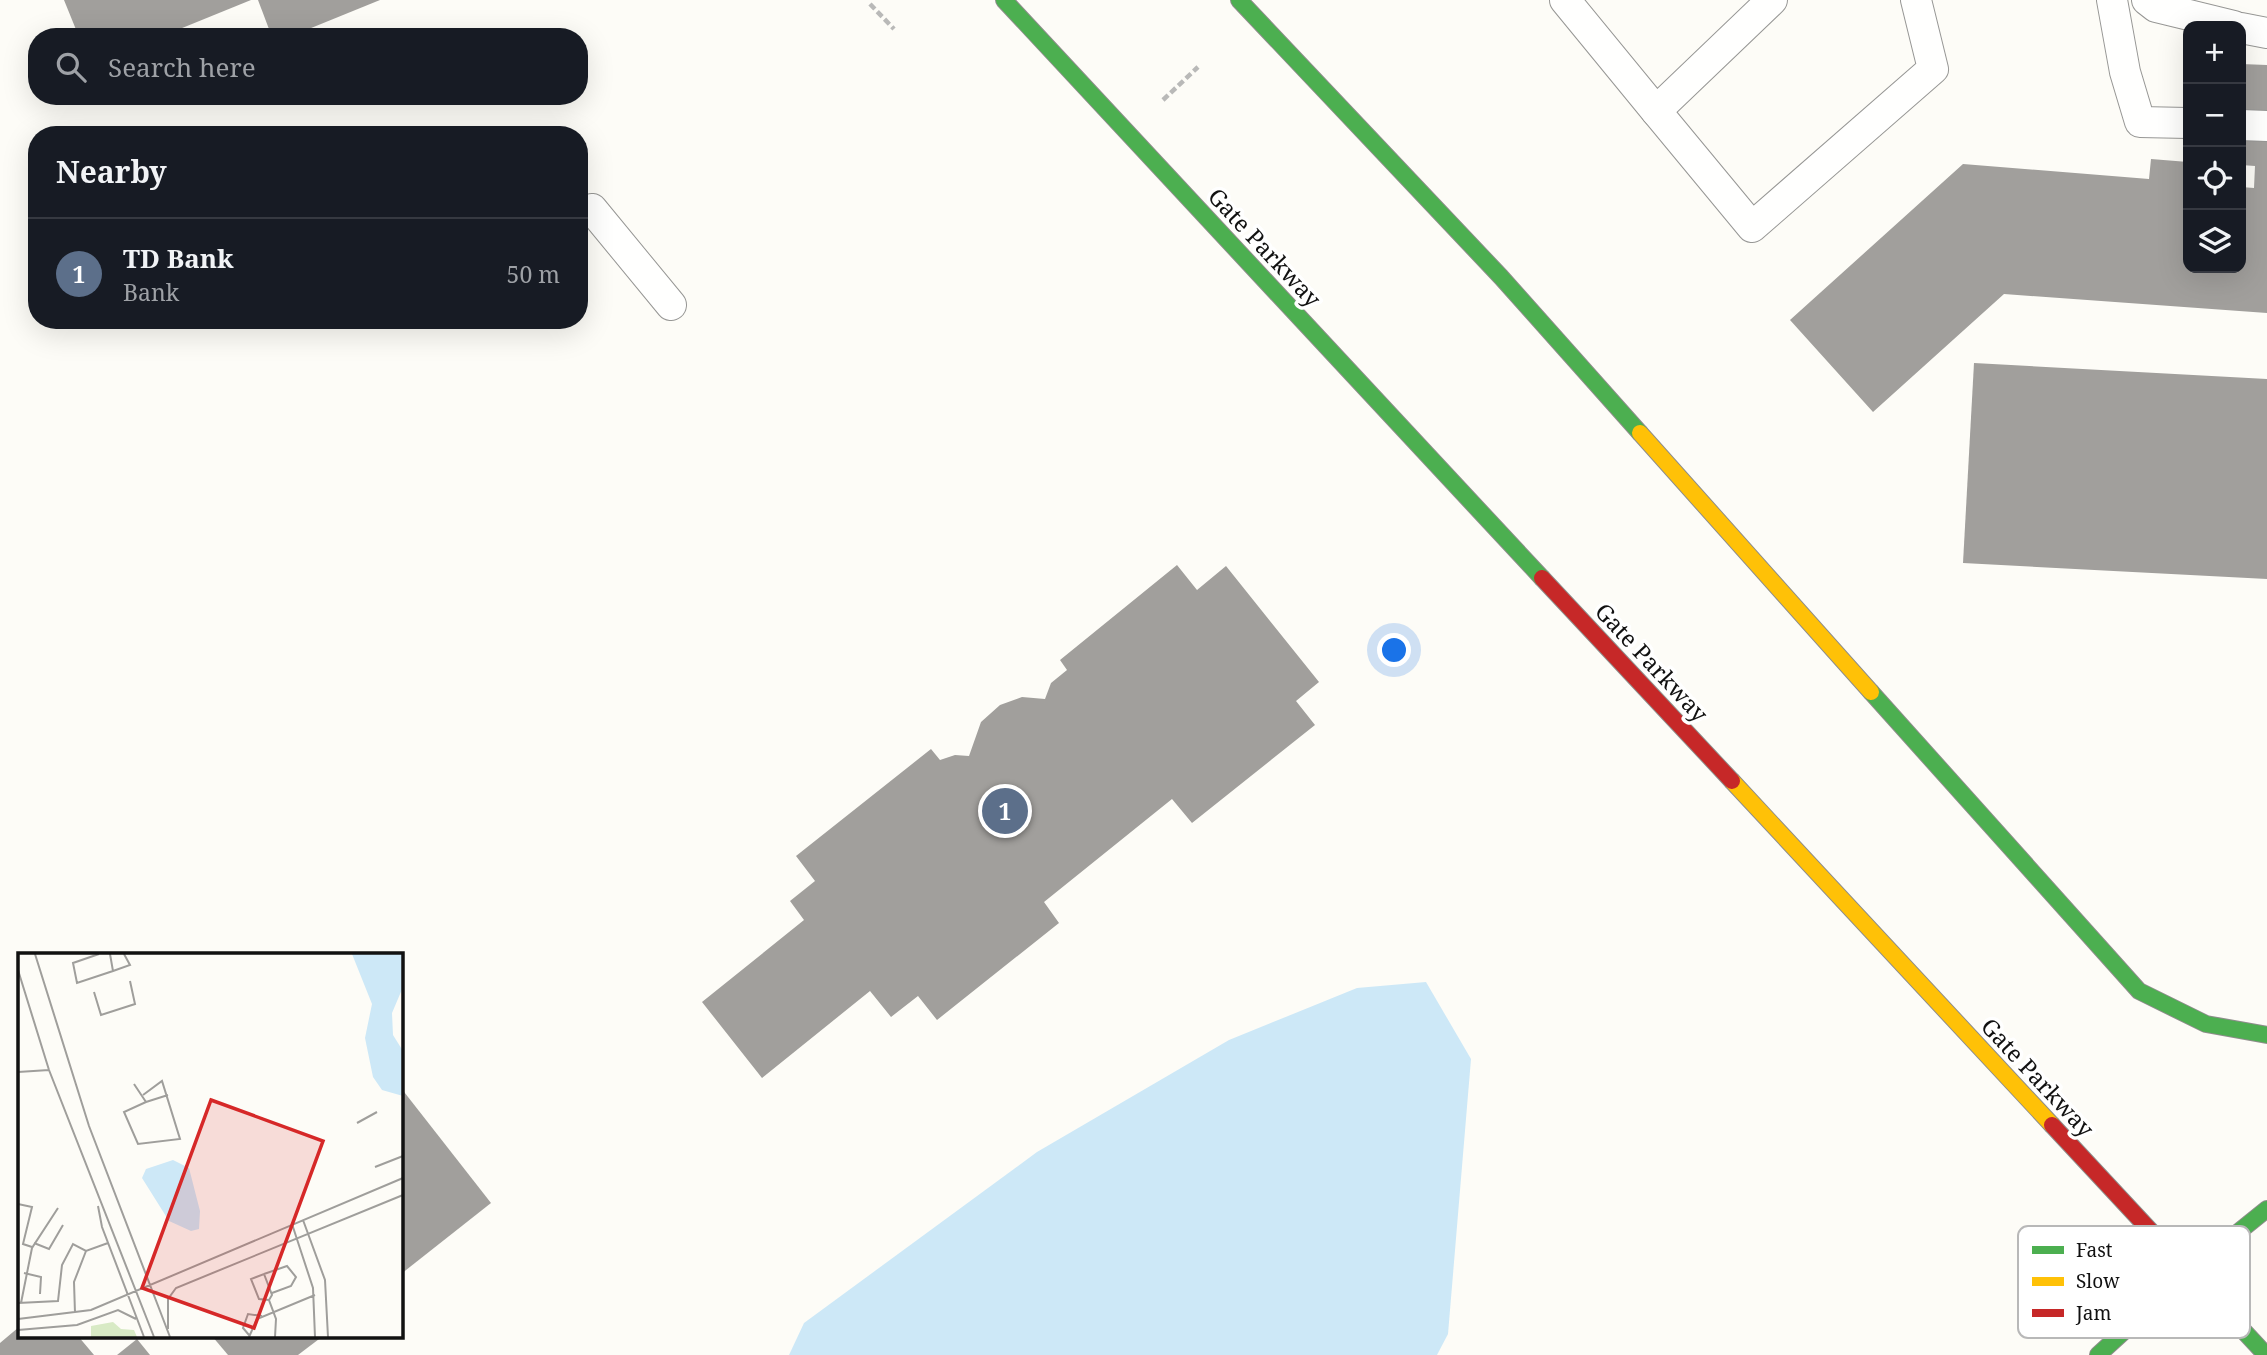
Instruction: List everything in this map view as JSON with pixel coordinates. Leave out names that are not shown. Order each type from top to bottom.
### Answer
[{"type":"main road","points":[[1238,0],[1502,277],[2139,991],[2206,1024],[2267,1035]]},
{"type":"main road","name":"Gate Parkway","points":[[1012,3],[2148,1226]]},
{"type":"main road","points":[[2246,1226],[2267,1209]]},
{"type":"main road","name":"Gate Parkway","points":[[2250,1337],[2266,1355]]},
{"type":"main road","points":[[2098,1355],[2117,1338]]},
{"type":"lane","points":[[1565,0],[1752,227],[1934,69],[1916,0]]},
{"type":"lane","points":[[1656,111],[1772,0]]},
{"type":"lane","points":[[2112,0],[2124,72],[2140,122],[2183,123]]},
{"type":"lane","points":[[2147,0],[2156,8],[2212,21]]},
{"type":"lane","points":[[2246,29],[2267,33]]},
{"type":"lane","points":[[2246,125],[2267,125]]},
{"type":"lane","points":[[592,209],[671,305]]},
{"type":"path","points":[[870,4],[894,29]]},
{"type":"path","points":[[1160,103],[1198,67]]},
{"type":"water","points":[[1426,982],[1471,1059],[1448,1334],[1437,1355],[789,1355],[804,1323],[1037,1152],[1229,1040],[1357,988]]},
{"type":"building","points":[[64,0],[251,0],[182,28],[75,28]]},
{"type":"building","points":[[258,0],[380,0],[311,28],[269,28]]},
{"type":"building","points":[[2246,64],[2267,65],[2267,313],[2004,294],[1873,412],[1790,320],[1963,164],[2149,179],[2151,159],[2183,162],[2183,273],[2246,273],[2246,187],[2254,188],[2255,166],[2246,165]]},
{"type":"building","points":[[1974,363],[2267,379],[2267,579],[1963,563]]},
{"type":"building","points":[[1177,565],[1197,590],[1226,566],[1319,682],[1296,701],[1315,725],[1192,823],[1172,799],[1044,902],[1059,923],[937,1020],[918,996],[891,1017],[870,991],[762,1078],[702,1002],[804,920],[790,901],[815,881],[796,856],[931,749],[940,760],[955,755],[969,756],[981,722],[1000,705],[1022,697],[1045,699],[1051,683],[1067,670],[1060,660]]},
{"type":"building","points":[[402,1089],[491,1203],[402,1273]]},
{"type":"building","points":[[18,1328],[18,1338],[80,1338],[94,1355],[0,1355],[0,1343]]},
{"type":"building","points":[[214,1338],[320,1338],[298,1355],[228,1355]]},
{"type":"building","points":[[137,1339],[150,1355],[117,1355]]},
{"type":"traffic: fast","points":[[1004,0],[1542,578]]},
{"type":"traffic: fast","points":[[1239,0],[1501,277],[1640,433]]},
{"type":"traffic: fast","points":[[1871,692],[2139,991],[2206,1024],[2267,1035]]},
{"type":"traffic: fast","points":[[2246,1226],[2267,1209]]},
{"type":"traffic: fast","points":[[2098,1355],[2117,1338]]},
{"type":"traffic: fast","points":[[2250,1338],[2266,1355]]},
{"type":"traffic: slow","points":[[1640,433],[1871,692]]},
{"type":"traffic: slow","points":[[1732,781],[2052,1125]]},
{"type":"traffic: jam","points":[[1542,578],[1732,781]]},
{"type":"traffic: jam","points":[[2052,1125],[2146,1226]]},
{"type":"place","name":"TD Bank","points":[[1005,811]]}]
